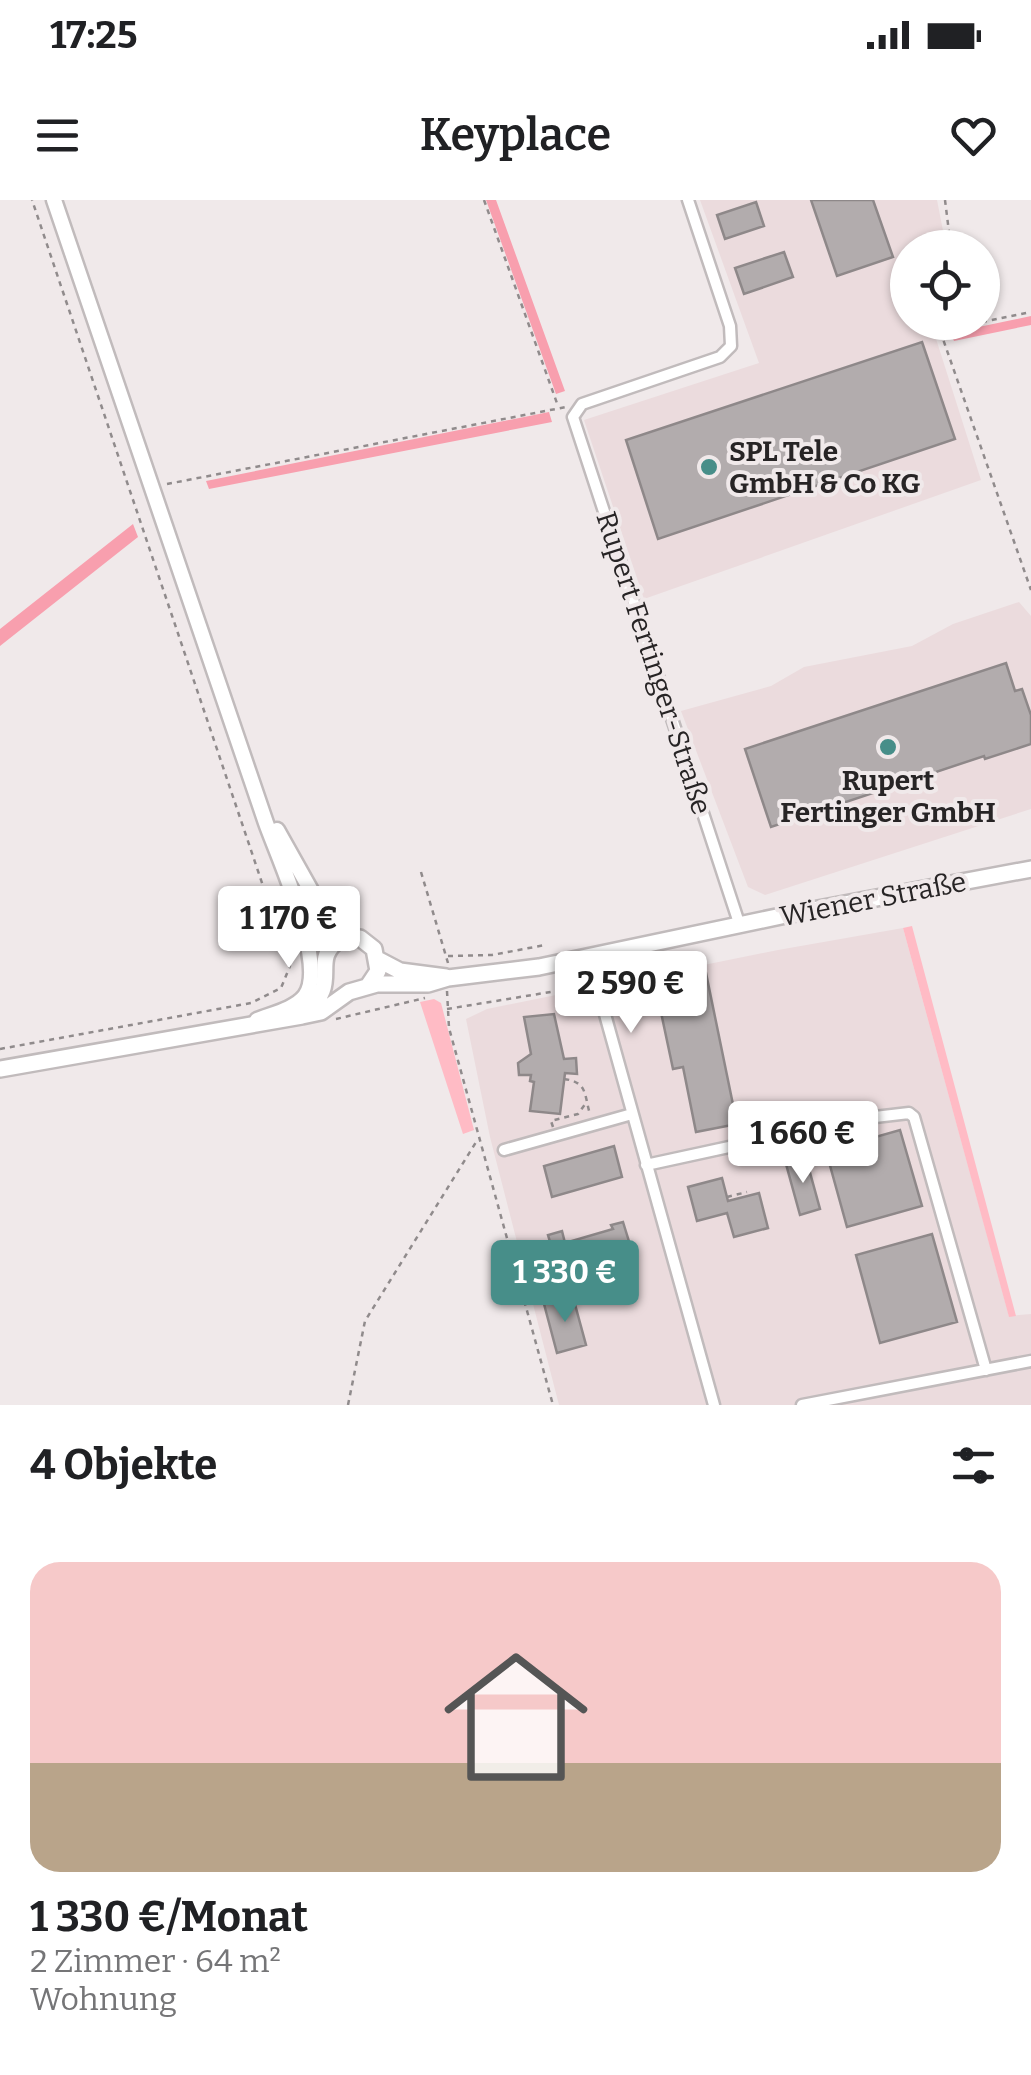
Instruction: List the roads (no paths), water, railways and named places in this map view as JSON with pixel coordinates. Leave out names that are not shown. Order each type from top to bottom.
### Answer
[{"type":"main road","points":[[54,200],[290,884],[310,962],[310,988],[293,1006],[228,1030]]},
{"type":"main road","points":[[253,779],[312,895],[348,937],[365,940],[374,949],[378,960],[376,976],[368,986]]},
{"type":"main road","name":"Wiener Straße","points":[[448,978],[539,967],[1031,869]]},
{"type":"main road","points":[[290,884],[326,938],[324,966],[328,978],[336,987],[349,992]]},
{"type":"main road","points":[[328,949],[348,937]]},
{"type":"main road","points":[[378,960],[400,971],[448,978]]},
{"type":"main road","points":[[302,1016],[322,996],[328,978]]},
{"type":"main road","points":[[0,1069],[302,1016],[320,1012],[349,992],[368,986],[428,984],[448,978]]},
{"type":"street","name":"Rupert Fertinger-Straße","points":[[688,200],[730,326],[732,346],[720,357],[578,407],[573,424],[740,926]]},
{"type":"street","points":[[590,957],[714,1405]]},
{"type":"street","points":[[646,1165],[858,1119],[909,1113],[914,1117],[986,1370]]},
{"type":"street","points":[[504,1150],[632,1114]]},
{"type":"street","points":[[802,1405],[1031,1360]]},
{"type":"place","name":"SPL Tele GmbH & Co KG","points":[[709,467]]},
{"type":"place","name":"Rupert Fertinger GmbH","points":[[888,747]]}]
